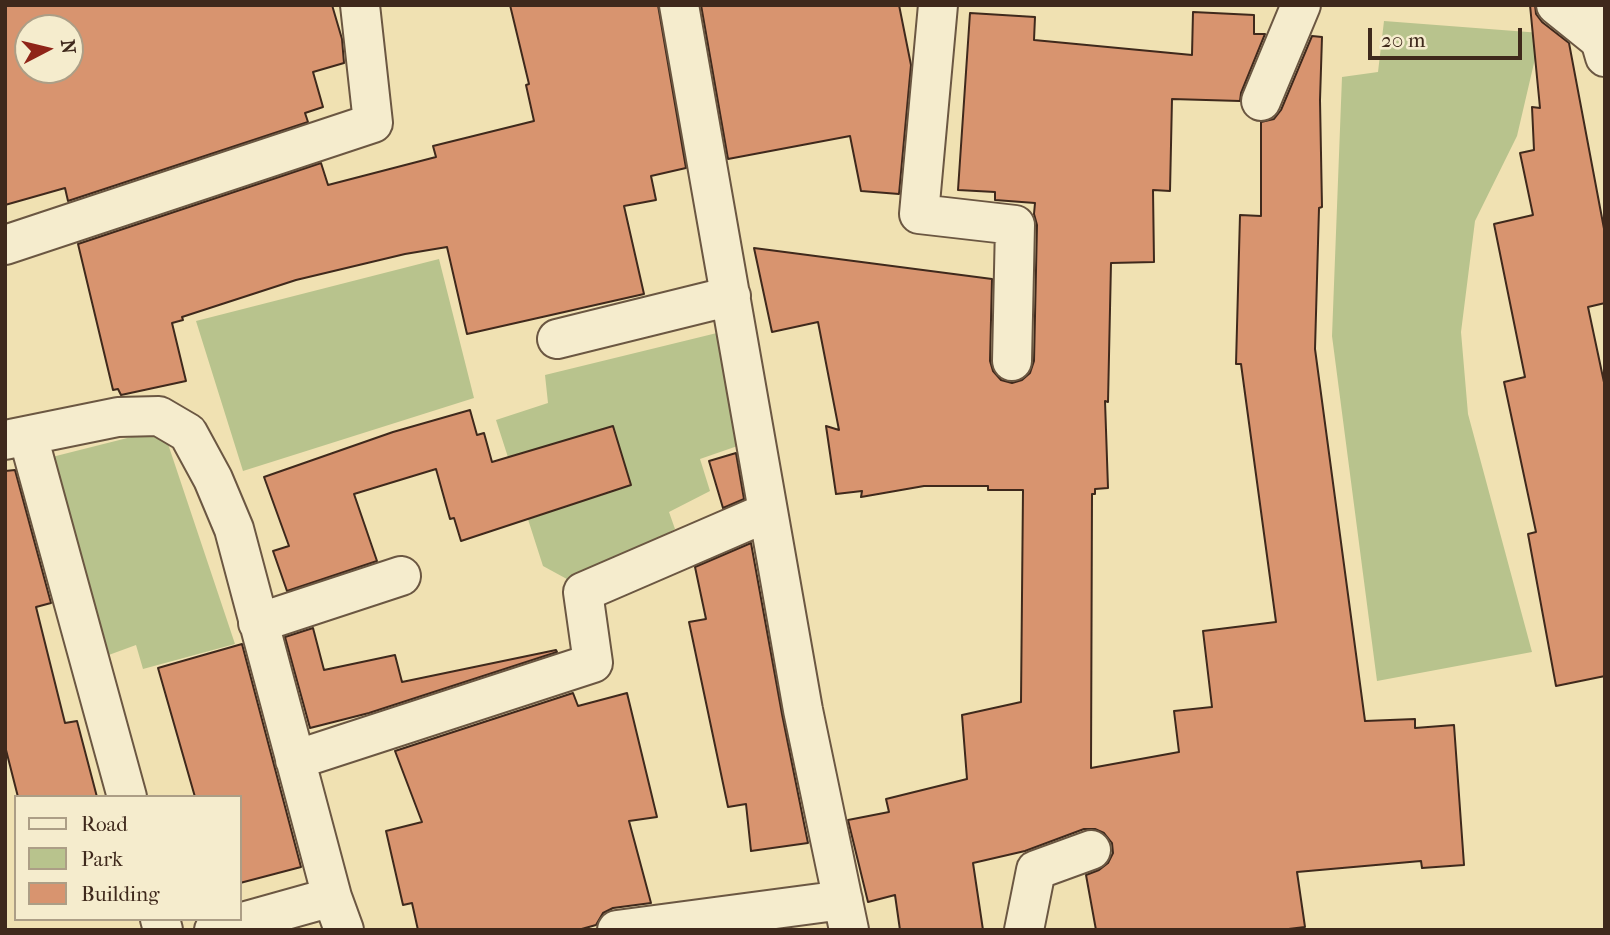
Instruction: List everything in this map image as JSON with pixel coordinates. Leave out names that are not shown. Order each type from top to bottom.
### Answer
[{"type":"street","points":[[5,245],[373,123],[360,5]]},
{"type":"street","points":[[617,930],[846,915],[803,710],[679,5]]},
{"type":"street","points":[[938,5],[919,214],[1015,225],[1012,361]]},
{"type":"street","points":[[1261,101],[1301,5]]},
{"type":"street","points":[[1556,5],[1604,47]]},
{"type":"street","points":[[1590,5],[1604,47]]},
{"type":"street","points":[[557,339],[731,296]]},
{"type":"street","points":[[126,795],[17,438],[118,416],[159,416],[188,433],[213,479],[234,528],[338,913],[214,930]]},
{"type":"street","points":[[295,760],[593,663],[583,592],[768,512]]},
{"type":"street","points":[[258,623],[401,576]]},
{"type":"street","points":[[1024,930],[1036,870],[1091,850]]},
{"type":"green space","points":[[1384,21],[1541,33],[1517,136],[1475,221],[1461,332],[1468,414],[1532,652],[1377,681],[1332,336],[1342,77],[1378,72]]},
{"type":"green space","points":[[439,259],[474,398],[243,471],[196,321]]},
{"type":"green space","points":[[721,332],[749,442],[700,459],[710,491],[669,512],[675,529],[576,584],[543,566],[496,420],[548,403],[545,375]]},
{"type":"green space","points":[[163,429],[235,644],[143,669],[136,645],[106,656],[52,457]]},
{"type":"building","points":[[5,5],[332,5],[342,39],[344,63],[313,72],[323,107],[305,113],[308,122],[68,201],[65,188],[5,205]]},
{"type":"building","points":[[510,5],[658,5],[686,168],[651,176],[656,200],[624,206],[644,294],[467,334],[447,247],[405,254],[296,280],[182,317],[183,320],[172,323],[186,381],[121,395],[118,389],[113,390],[78,244],[321,163],[328,185],[436,157],[433,146],[534,121],[526,85],[529,84]]},
{"type":"building","points":[[701,5],[899,5],[911,65],[899,194],[861,191],[850,136],[728,159]]},
{"type":"building","points":[[1530,5],[1535,5],[1536,14],[1542,22],[1569,43],[1605,234],[1605,303],[1588,307],[1605,387],[1605,676],[1556,686],[1528,534],[1536,532],[1504,382],[1525,377],[1494,224],[1533,215],[1520,153],[1534,150],[1532,107],[1540,108]]},
{"type":"building","points":[[1193,12],[1254,15],[1254,34],[1265,34],[1240,101],[1172,99],[1170,191],[1153,190],[1154,262],[1111,263],[1108,402],[1105,401],[1108,488],[1095,489],[1095,494],[1092,494],[1091,768],[1179,752],[1174,711],[1212,707],[1203,631],[1276,622],[1241,364],[1236,364],[1240,215],[1261,216],[1261,122],[1274,119],[1281,110],[1312,36],[1322,37],[1322,207],[1319,208],[1315,349],[1365,721],[1415,719],[1415,728],[1454,725],[1464,865],[1422,868],[1421,861],[1297,872],[1305,927],[1280,930],[1096,930],[1086,875],[1108,863],[1113,853],[1112,843],[1104,833],[1095,829],[1084,829],[1025,851],[973,863],[983,930],[900,930],[895,895],[868,902],[848,820],[889,812],[886,799],[967,779],[962,715],[1021,702],[1023,490],[988,490],[988,486],[924,486],[861,497],[862,491],[836,494],[826,426],[839,430],[818,322],[772,332],[754,248],[992,279],[990,361],[993,371],[1001,380],[1012,383],[1022,380],[1030,373],[1034,361],[1037,225],[1035,203],[995,200],[995,192],[958,190],[970,13],[1035,17],[1034,40],[1192,55]]},
{"type":"building","points":[[470,410],[477,435],[484,433],[492,462],[613,426],[631,485],[461,541],[454,518],[450,519],[436,469],[354,494],[377,561],[287,591],[273,551],[289,546],[264,477],[393,432]]},
{"type":"building","points":[[736,453],[744,499],[723,508],[709,461]]},
{"type":"building","points":[[15,470],[51,603],[36,607],[65,723],[77,721],[96,795],[17,795],[5,746],[5,471]]},
{"type":"building","points":[[751,543],[808,843],[751,851],[746,804],[728,807],[689,622],[706,619],[695,567]]},
{"type":"building","points":[[313,628],[324,670],[395,655],[402,682],[556,650],[557,652],[369,713],[310,728],[285,637]]},
{"type":"building","points":[[242,644],[301,867],[242,882],[242,795],[194,795],[158,668]]},
{"type":"building","points":[[573,693],[578,706],[627,693],[657,817],[629,821],[651,903],[613,908],[603,913],[596,925],[578,930],[418,930],[412,903],[403,905],[386,831],[422,822],[395,751]]}]
